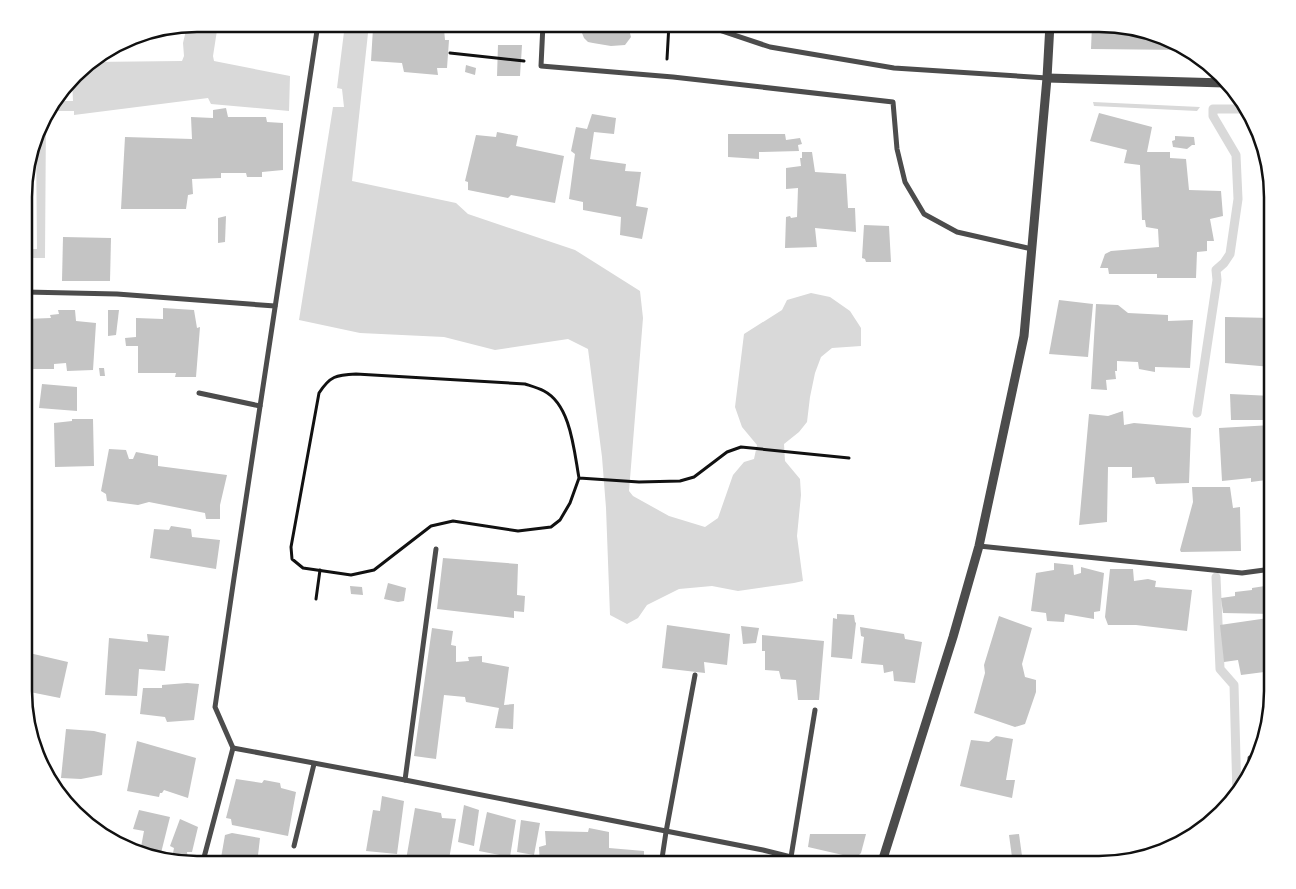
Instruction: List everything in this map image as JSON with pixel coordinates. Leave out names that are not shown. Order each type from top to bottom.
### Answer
[{"type":"street","points":[[204,856],[232,748],[216,707],[274,306],[317,33]]},
{"type":"street","points":[[543,33],[541,66],[666,77],[893,102],[897,149],[905,182],[924,214],[956,232],[1032,249]]},
{"type":"street","points":[[728,33],[770,47],[894,68],[1047,78],[1217,83]]},
{"type":"street","points":[[884,856],[953,637],[979,546],[1024,336],[1050,33]]},
{"type":"street","points":[[32,292],[117,294],[274,306]]},
{"type":"street","points":[[199,393],[260,406]]},
{"type":"street","points":[[979,546],[1242,573],[1263,570]]},
{"type":"street","points":[[405,780],[436,549]]},
{"type":"street","points":[[662,856],[695,675]]},
{"type":"street","points":[[791,856],[815,710]]},
{"type":"street","points":[[232,748],[405,780],[786,856]]},
{"type":"street","points":[[294,846],[314,764]]},
{"type":"path","points":[[666,77],[668,33]]},
{"type":"path","points":[[450,53],[541,63]]},
{"type":"path","points":[[356,374],[525,384],[545,391],[558,404],[569,424],[579,478],[570,504],[560,520],[551,527],[518,531],[453,521],[430,526],[374,570],[351,575],[303,568],[292,559],[291,547],[319,393],[326,381],[341,375],[356,374]]},
{"type":"path","points":[[579,478],[639,482],[680,481],[694,477],[727,452],[741,447],[849,458]]},
{"type":"path","points":[[316,599],[320,570]]},
{"type":"shaded area","points":[[185,33],[217,33],[214,61],[290,76],[289,111],[211,104],[208,98],[74,115],[74,111],[57,111],[64,101],[73,101],[73,89],[89,73],[105,62],[182,61],[184,56],[183,43]]},
{"type":"shaded area","points":[[344,33],[368,33],[352,181],[456,203],[468,214],[575,250],[640,291],[643,318],[629,491],[633,496],[669,516],[705,527],[718,518],[733,475],[744,462],[754,459],[757,445],[742,427],[735,407],[744,334],[782,310],[787,300],[811,293],[830,297],[850,311],[861,328],[861,346],[832,348],[821,357],[815,373],[807,422],[799,432],[784,444],[785,461],[800,479],[801,495],[797,536],[803,581],[738,591],[712,586],[679,589],[647,605],[638,618],[627,624],[610,615],[602,457],[588,349],[568,339],[495,350],[444,337],[360,333],[299,320],[333,107],[344,107],[342,89],[337,88]]},
{"type":"shaded area","points":[[1093,102],[1200,107],[1197,111],[1094,106]]},
{"type":"shaded area","points":[[46,132],[45,258],[32,258],[32,249],[37,249],[36,164]]},
{"type":"building","points":[[373,33],[444,33],[445,40],[449,40],[447,68],[437,68],[438,75],[404,72],[402,63],[371,61]]},
{"type":"building","points":[[582,33],[630,33],[631,37],[625,45],[611,46],[588,42]]},
{"type":"building","points":[[1092,33],[1109,33],[1152,41],[1173,50],[1091,49]]},
{"type":"building","points":[[498,45],[522,45],[520,76],[497,76]]},
{"type":"building","points":[[466,65],[476,68],[475,75],[465,72]]},
{"type":"building","points":[[226,108],[228,117],[266,117],[267,122],[283,123],[283,170],[262,172],[262,177],[247,177],[246,173],[221,173],[221,178],[192,179],[193,194],[188,195],[186,209],[121,209],[125,137],[192,139],[191,117],[213,118],[213,110]]},
{"type":"building","points":[[1099,113],[1152,127],[1147,152],[1170,152],[1170,158],[1186,159],[1189,190],[1221,191],[1223,216],[1210,219],[1214,241],[1207,241],[1207,251],[1197,252],[1196,278],[1157,278],[1157,274],[1109,274],[1108,268],[1100,268],[1105,254],[1111,251],[1159,247],[1158,229],[1146,227],[1145,220],[1142,220],[1140,165],[1124,163],[1127,150],[1090,141]]},
{"type":"building","points":[[592,114],[616,118],[614,134],[594,132],[590,159],[626,164],[625,171],[641,172],[636,206],[648,208],[642,239],[620,235],[621,217],[583,210],[583,202],[569,199],[575,154],[571,151],[576,127],[587,129]]},
{"type":"building","points":[[497,132],[518,136],[516,146],[564,156],[555,203],[511,195],[508,198],[468,190],[468,182],[465,181],[476,135],[496,137]]},
{"type":"building","points":[[728,134],[785,134],[786,140],[800,138],[802,144],[798,145],[799,151],[759,152],[759,159],[728,157]]},
{"type":"building","points":[[1175,136],[1194,137],[1195,145],[1187,149],[1173,147],[1172,141],[1175,140]]},
{"type":"building","points":[[802,152],[812,152],[815,172],[846,174],[848,208],[855,208],[856,232],[815,228],[817,247],[785,248],[786,217],[797,217],[798,188],[786,189],[786,168],[801,166],[800,158],[802,158]]},
{"type":"building","points":[[226,216],[225,242],[218,243],[218,218]]},
{"type":"building","points":[[864,225],[889,226],[891,262],[866,262],[862,258]]},
{"type":"building","points":[[63,237],[111,238],[110,281],[62,281]]},
{"type":"building","points":[[1059,300],[1093,304],[1088,357],[1049,354]]},
{"type":"building","points":[[1096,304],[1118,305],[1128,313],[1168,315],[1168,321],[1193,320],[1190,368],[1155,367],[1155,372],[1139,369],[1138,362],[1117,361],[1116,379],[1106,380],[1107,390],[1091,389]]},
{"type":"building","points":[[163,308],[194,310],[197,328],[200,327],[196,377],[175,377],[176,373],[138,373],[138,346],[126,346],[125,338],[136,337],[136,318],[163,319]]},
{"type":"building","points":[[58,310],[75,310],[76,321],[96,323],[93,370],[67,371],[66,363],[54,364],[54,369],[32,369],[32,319],[51,318],[50,315],[59,314]]},
{"type":"building","points":[[108,310],[119,310],[116,335],[108,336]]},
{"type":"building","points":[[1225,317],[1263,318],[1263,366],[1225,363]]},
{"type":"building","points":[[99,368],[104,368],[105,376],[100,376]]},
{"type":"building","points":[[42,384],[77,387],[77,411],[39,408]]},
{"type":"building","points":[[1230,394],[1263,396],[1263,420],[1231,420]]},
{"type":"building","points":[[1123,411],[1124,425],[1134,423],[1191,428],[1189,483],[1156,484],[1154,477],[1132,478],[1132,467],[1108,467],[1107,522],[1079,525],[1089,414],[1108,416]]},
{"type":"building","points":[[72,419],[93,419],[94,466],[55,467],[54,423],[72,421]]},
{"type":"building","points":[[1263,426],[1263,480],[1251,482],[1251,478],[1222,481],[1219,428]]},
{"type":"building","points":[[109,449],[126,450],[129,459],[133,459],[136,452],[158,456],[158,466],[227,475],[220,505],[220,519],[206,519],[205,513],[149,502],[138,505],[107,501],[106,494],[101,491]]},
{"type":"building","points":[[1192,487],[1230,487],[1233,508],[1240,507],[1241,551],[1181,552],[1193,502]]},
{"type":"building","points":[[171,526],[191,529],[192,537],[220,540],[216,569],[150,558],[154,529],[169,530]]},
{"type":"building","points":[[443,558],[518,564],[517,595],[525,596],[524,612],[514,611],[514,618],[437,609]]},
{"type":"building","points":[[1054,563],[1073,565],[1074,575],[1081,573],[1081,567],[1104,573],[1100,611],[1094,612],[1094,619],[1065,614],[1064,622],[1047,621],[1046,613],[1031,611],[1036,573],[1054,570]]},
{"type":"building","points":[[1110,569],[1133,569],[1134,581],[1148,579],[1156,581],[1155,587],[1192,590],[1187,631],[1136,625],[1108,625],[1105,617]]},
{"type":"building","points":[[388,583],[406,588],[404,601],[398,602],[384,599]]},
{"type":"building","points":[[350,586],[362,587],[363,595],[351,594]]},
{"type":"building","points":[[1263,586],[1263,614],[1223,613],[1221,598],[1235,596],[1235,592],[1252,590],[1252,588]]},
{"type":"building","points":[[837,614],[854,615],[856,623],[852,659],[831,657],[833,618],[837,619]]},
{"type":"building","points":[[999,616],[1032,628],[1022,664],[1025,677],[1036,680],[1036,692],[1025,724],[1015,727],[974,713],[985,673],[984,665]]},
{"type":"building","points":[[1263,619],[1263,672],[1241,675],[1238,660],[1224,662],[1220,625]]},
{"type":"building","points":[[667,625],[730,634],[727,665],[704,662],[705,673],[662,668]]},
{"type":"building","points":[[741,626],[759,628],[756,643],[743,644]]},
{"type":"building","points":[[860,627],[904,634],[905,639],[922,642],[915,683],[894,681],[893,671],[884,673],[883,665],[861,663],[864,637],[861,636]]},
{"type":"building","points":[[432,628],[453,631],[451,645],[456,646],[456,662],[469,661],[468,657],[482,656],[482,662],[509,667],[504,705],[514,704],[513,729],[495,728],[499,708],[466,702],[465,697],[444,695],[436,759],[414,756]]},
{"type":"building","points":[[147,634],[169,636],[165,671],[139,669],[137,696],[105,695],[109,638],[148,642]]},
{"type":"building","points":[[762,635],[824,641],[819,700],[798,700],[796,680],[781,679],[779,671],[765,670],[765,651],[762,651]]},
{"type":"building","points":[[33,654],[68,662],[60,698],[33,693]]},
{"type":"building","points":[[199,684],[194,720],[167,722],[165,717],[140,714],[143,688],[162,688],[162,685]]},
{"type":"building","points":[[66,729],[106,734],[102,775],[81,779],[61,778]]},
{"type":"building","points":[[996,736],[1013,739],[1006,780],[1015,780],[1012,798],[960,786],[971,740],[989,742]]},
{"type":"building","points":[[137,741],[196,758],[188,798],[164,790],[160,793],[159,797],[127,791]]},
{"type":"building","points":[[236,779],[262,783],[264,780],[280,783],[281,788],[296,792],[288,836],[232,825],[231,819],[226,818]]},
{"type":"building","points":[[382,796],[404,801],[397,854],[366,851],[373,810],[380,811]]},
{"type":"building","points":[[464,805],[479,810],[474,846],[458,842]]},
{"type":"building","points":[[415,808],[441,813],[442,818],[456,819],[450,856],[407,856]]},
{"type":"building","points":[[139,810],[170,817],[161,852],[141,847],[144,831],[133,829]]},
{"type":"building","points":[[487,812],[516,820],[510,856],[479,851]]},
{"type":"building","points":[[180,819],[198,827],[192,852],[187,852],[188,856],[173,853],[174,848],[170,846]]},
{"type":"building","points":[[521,820],[540,823],[534,855],[517,852]]},
{"type":"building","points":[[589,828],[609,832],[609,848],[644,851],[644,856],[540,856],[539,847],[546,845],[545,831],[588,832]]},
{"type":"building","points":[[232,833],[260,838],[258,856],[221,856],[225,835]]},
{"type":"building","points":[[810,834],[866,834],[861,853],[858,856],[847,856],[808,847]]},
{"type":"building","points":[[1019,834],[1022,856],[1012,856],[1009,835]]},
{"type":"waterway","points":[[1197,413],[1217,280],[1216,270],[1230,254],[1238,199],[1236,155],[1213,116],[1213,109],[1238,109]]},
{"type":"waterway","points":[[1216,577],[1220,669],[1234,685],[1237,781]]}]
